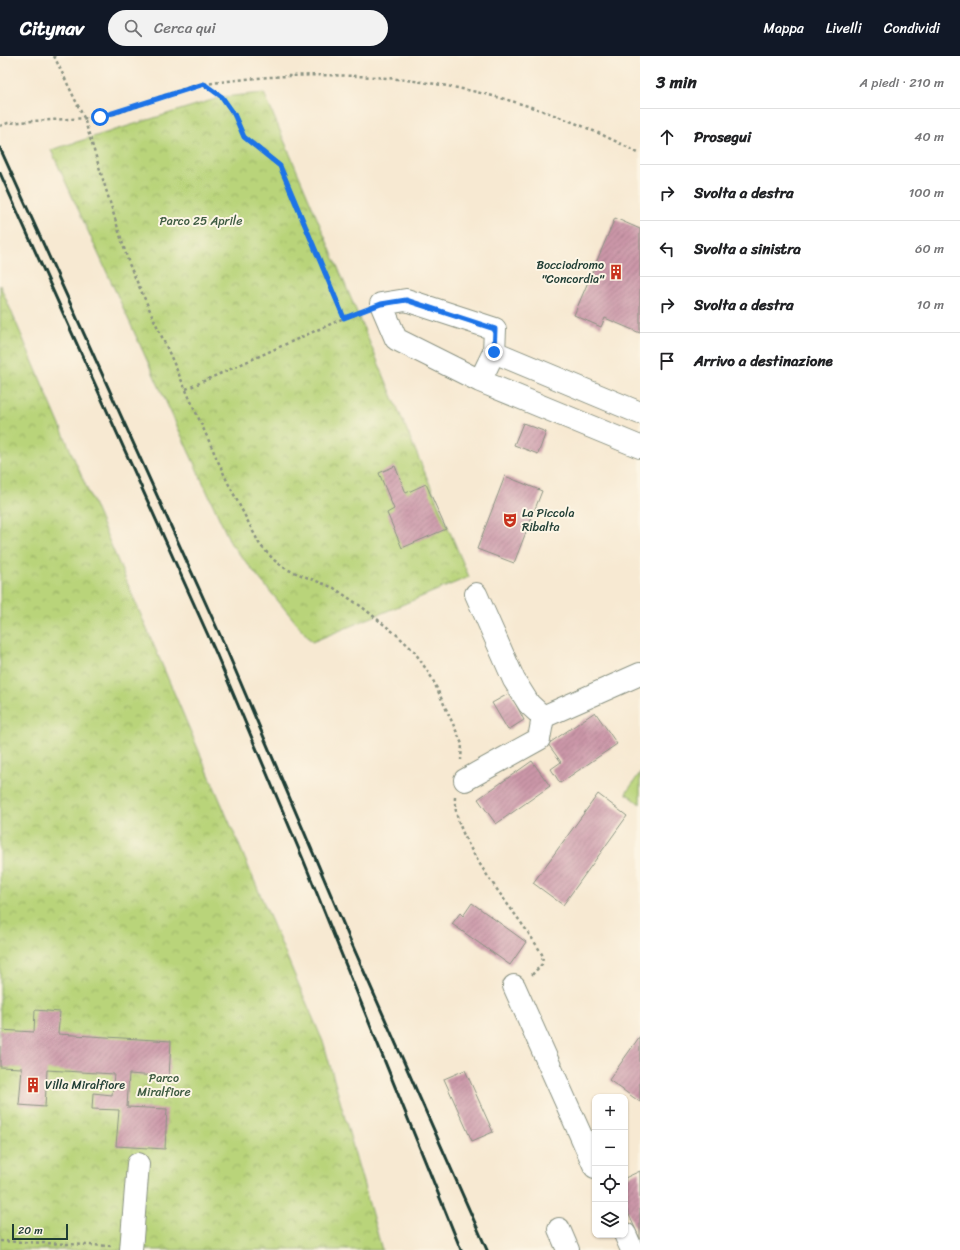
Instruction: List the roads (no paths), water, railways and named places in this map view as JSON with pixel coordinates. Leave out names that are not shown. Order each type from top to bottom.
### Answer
[{"type":"street","points":[[480,381],[494,352],[495,329],[406,300],[381,304],[396,338],[480,381],[640,447]]},
{"type":"street","points":[[494,352],[640,413]]},
{"type":"street","points":[[476,594],[514,680],[529,704],[543,717]]},
{"type":"street","points":[[543,717],[640,674]]},
{"type":"street","points":[[460,779],[539,739],[543,717]]},
{"type":"street","points":[[514,986],[595,1166]]},
{"type":"street","points":[[131,1249],[138,1164]]},
{"type":"street","points":[[559,1229],[568,1250]]},
{"type":"street","points":[[627,1238],[632,1250]]},
{"type":"railway","points":[[0,148],[225,646],[351,942],[487,1250]]},
{"type":"railway","points":[[0,173],[216,653],[303,859],[461,1250]]},
{"type":"place","name":"Bocciodromo \"Concordia\"","points":[[616,272]]},
{"type":"place","name":"La Piccola Ribalta","points":[[510,520]]},
{"type":"place","name":"Villa Miralfiore","points":[[33,1085]]},
{"type":"park label","name":"Parco 25 Aprile","points":[[201,221]]},
{"type":"park label","name":"Parco Miralfiore","points":[[164,1085]]}]
